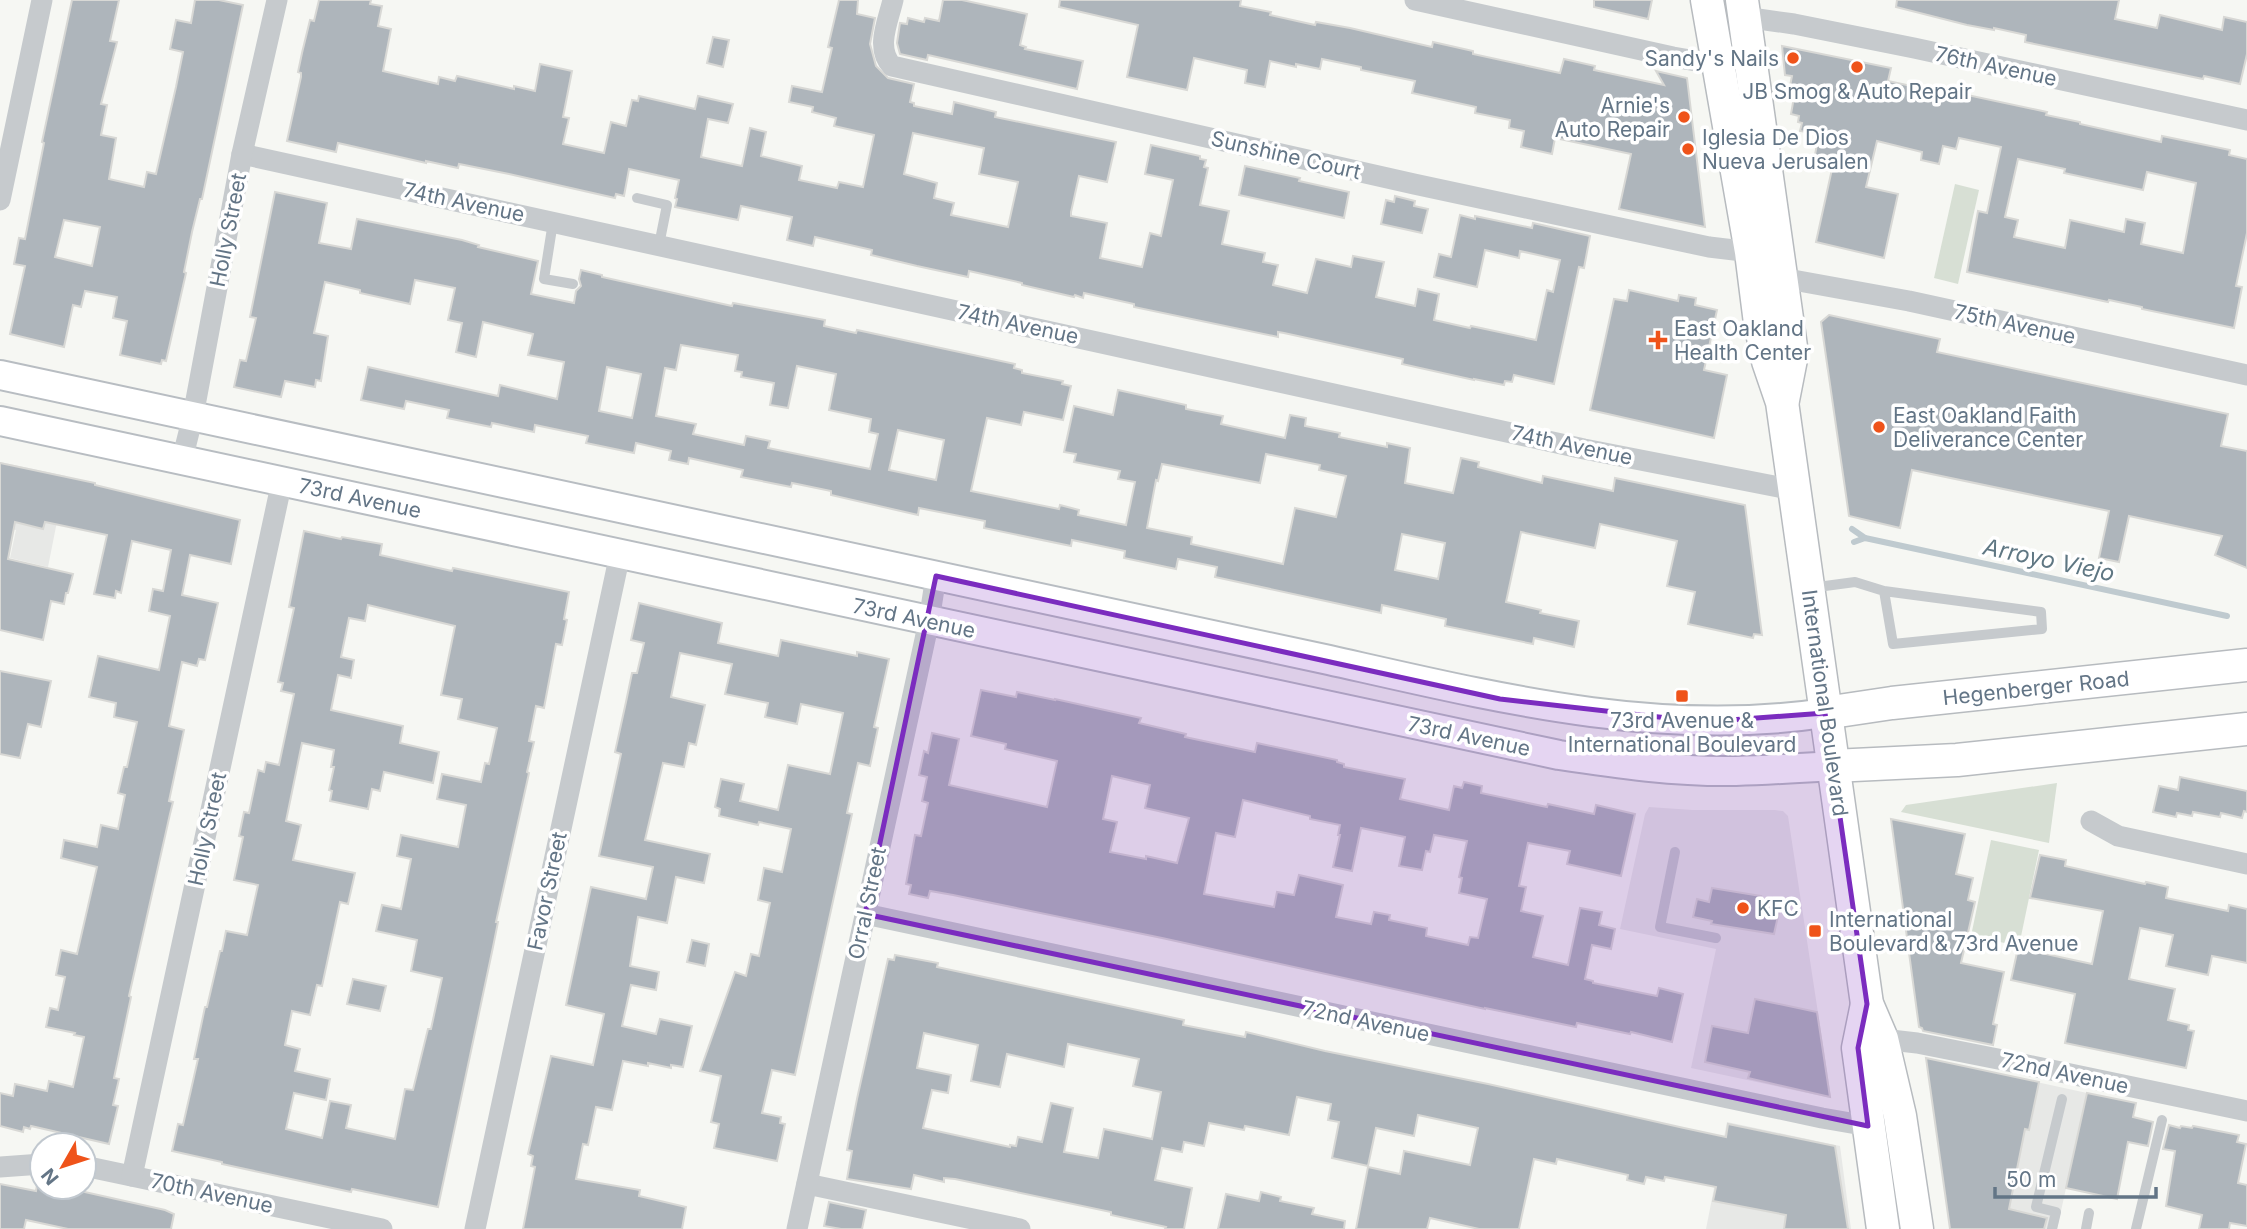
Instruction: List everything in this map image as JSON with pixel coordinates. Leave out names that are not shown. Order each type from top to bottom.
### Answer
[{"type":"main road","name":"International Boulevard","points":[[1707,0],[1768,361],[1782,402],[1867,1004],[1882,1039],[1900,1116],[1917,1229]]},
{"type":"main road","name":"International Boulevard","points":[[1743,8],[1792,354],[1782,402]]},
{"type":"main road","name":"73rd Avenue","points":[[0,375],[1526,703],[1621,716],[1703,722],[1779,720],[1825,713]]},
{"type":"main road","name":"73rd Avenue","points":[[0,421],[1559,755],[1684,770],[1735,771],[1833,766]]},
{"type":"main road","name":"Hegenberger Road","points":[[1825,713],[2247,665]]},
{"type":"main road","points":[[1833,766],[1957,760],[2247,729]]},
{"type":"main road","name":"International Boulevard","points":[[1867,1004],[1858,1048],[1882,1229]]},
{"type":"street","points":[[0,200],[42,0]]},
{"type":"street","name":"Holly Street","points":[[182,460],[193,416],[242,154],[277,0]]},
{"type":"street","name":"Sunshine Court","points":[[893,0],[882,48],[891,66],[1427,187],[1709,247],[1751,252]]},
{"type":"street","points":[[1415,0],[1719,65]]},
{"type":"street","name":"76th Avenue","points":[[1743,8],[1794,24],[2247,120]]},
{"type":"street","name":"74th Avenue","points":[[242,154],[1584,449],[1794,490]]},
{"type":"street","name":"75th Avenue","points":[[1782,278],[1909,301],[2247,375]]},
{"type":"street","name":"Holly Street","points":[[132,1176],[282,481]]},
{"type":"street","name":"Favor Street","points":[[475,1229],[620,554]]},
{"type":"street","name":"Orral Street","points":[[797,1229],[929,621],[936,576]]},
{"type":"street","points":[[2091,821],[2118,836],[2247,864]]},
{"type":"street","name":"72nd Avenue","points":[[864,914],[1868,1126]]},
{"type":"street","name":"72nd Avenue","points":[[1882,1039],[1969,1053],[2247,1111]]},
{"type":"street","points":[[0,1167],[28,1165]]},
{"type":"street","name":"70th Avenue","points":[[98,1169],[382,1229]]},
{"type":"street","points":[[807,1184],[1020,1229]]},
{"type":"lane","points":[[637,198],[667,205],[659,245]]},
{"type":"lane","points":[[553,222],[544,279],[573,284]]},
{"type":"lane","points":[[1808,588],[1855,582],[1884,591],[2041,612],[2042,629],[1892,644],[1884,591]]},
{"type":"lane","points":[[1675,852],[1660,927],[1716,938]]},
{"type":"lane","points":[[2052,1229],[2056,1212],[2036,1207],[2062,1099]]},
{"type":"lane","points":[[2136,1229],[2162,1119]]},
{"type":"lane","points":[[2086,1229],[2089,1213]]},
{"type":"highlighted area","points":[[936,576],[1500,699],[1703,722],[1825,713],[1867,1004],[1858,1048],[1868,1126],[865,914]]},
{"type":"shaded area","points":[[1955,184],[1979,190],[1958,284],[1934,278]]},
{"type":"shaded area","points":[[0,462],[66,476],[48,567],[10,558],[16,530],[0,526]]},
{"type":"shaded area","points":[[2057,783],[2049,843],[1901,812],[1906,805]]},
{"type":"shaded area","points":[[1649,807],[1775,810],[1783,811],[1788,816],[1831,1098],[1691,1068],[1716,949],[1620,929],[1645,814]]},
{"type":"shaded area","points":[[1991,840],[2039,850],[2019,946],[1971,936]]},
{"type":"shaded area","points":[[1926,1058],[2087,1093],[2057,1229],[1950,1229]]},
{"type":"shaded area","points":[[1727,1122],[1840,1146],[1851,1229],[1706,1229]]},
{"type":"building","points":[[72,0],[119,0],[110,41],[117,42],[101,104],[107,105],[101,135],[116,138],[109,179],[144,187],[147,172],[156,174],[183,52],[170,49],[176,20],[191,23],[195,0],[219,0],[243,5],[166,361],[162,360],[161,364],[120,355],[127,321],[113,318],[117,297],[85,291],[81,307],[73,305],[64,347],[10,334],[25,266],[14,264],[19,238],[25,239],[44,143],[42,142]],"holes":[[[64,220],[100,227],[92,266],[55,257]]]},
{"type":"building","points":[[319,0],[371,0],[370,4],[382,6],[378,26],[391,29],[383,71],[438,84],[439,77],[455,81],[457,76],[535,91],[540,64],[572,71],[563,117],[569,118],[563,144],[604,153],[611,122],[626,126],[632,100],[638,101],[639,96],[695,109],[698,96],[733,104],[728,123],[708,119],[701,157],[742,166],[750,128],[766,132],[761,156],[802,166],[799,180],[837,188],[839,182],[863,187],[874,135],[834,126],[836,118],[812,112],[813,107],[789,102],[792,86],[822,92],[832,48],[828,47],[839,0],[858,0],[857,14],[875,18],[870,44],[876,66],[888,78],[914,84],[910,102],[914,103],[914,106],[952,114],[954,102],[996,112],[995,117],[1116,142],[1107,182],[1079,176],[1071,212],[1071,216],[1107,223],[1100,258],[1142,267],[1150,233],[1161,236],[1173,180],[1145,174],[1151,145],[1200,156],[1200,159],[1206,160],[1204,167],[1208,168],[1200,205],[1229,211],[1222,244],[1265,253],[1263,262],[1278,265],[1273,285],[1307,293],[1316,259],[1351,267],[1353,256],[1384,262],[1376,297],[1415,306],[1418,289],[1439,294],[1434,320],[1536,340],[1547,290],[1553,292],[1560,260],[1520,251],[1519,258],[1485,250],[1477,287],[1434,277],[1439,254],[1451,257],[1460,215],[1532,228],[1533,223],[1590,236],[1584,268],[1579,267],[1554,384],[1514,375],[1512,382],[1505,381],[1504,385],[1474,380],[1402,364],[1403,359],[1284,333],[1278,332],[1278,337],[1134,307],[1134,304],[1084,293],[1083,298],[1074,297],[969,271],[968,277],[917,266],[871,255],[872,250],[815,237],[813,246],[787,240],[792,217],[741,206],[738,220],[675,207],[679,180],[629,169],[624,196],[616,194],[615,198],[459,164],[458,168],[426,163],[338,143],[336,152],[287,141],[301,77],[298,72],[302,53],[310,20],[314,21]],"holes":[[[913,133],[984,148],[979,174],[1018,182],[1008,227],[951,215],[954,203],[934,198],[937,183],[904,174]]]},
{"type":"building","points":[[943,0],[962,0],[1027,14],[1020,45],[1026,47],[1025,49],[1083,61],[1077,89],[928,55],[927,60],[900,54],[897,43],[900,23],[907,24],[908,18],[924,22],[925,18],[939,21]]},
{"type":"building","points":[[1060,0],[1241,0],[1240,6],[1271,12],[1270,15],[1315,25],[1316,22],[1350,28],[1432,47],[1433,42],[1473,51],[1473,54],[1560,73],[1564,59],[1595,66],[1594,70],[1664,85],[1656,71],[1687,78],[1705,227],[1619,209],[1631,154],[1555,138],[1552,154],[1521,147],[1524,131],[1509,128],[1510,120],[1475,113],[1476,107],[1412,93],[1415,81],[1322,59],[1320,69],[1270,61],[1265,87],[1245,83],[1247,70],[1194,58],[1187,90],[1127,77],[1138,25],[1059,7]]},
{"type":"building","points":[[1594,0],[1652,0],[1648,19],[1594,7]]},
{"type":"building","points":[[1897,0],[2119,0],[2115,19],[2157,28],[2160,15],[2222,30],[2224,17],[2247,22],[2247,54],[2240,84],[2204,76],[2203,79],[2025,42],[2026,35],[1967,25],[1896,7]]},
{"type":"building","points":[[713,37],[729,40],[723,67],[707,63]]},
{"type":"building","points":[[1782,46],[1891,68],[1888,81],[2047,112],[2046,115],[2080,124],[2161,142],[2162,136],[2230,150],[2229,155],[2247,159],[2247,233],[2236,286],[2242,287],[2234,328],[1967,272],[1978,211],[1987,213],[2001,147],[1959,138],[1956,149],[1943,146],[1939,164],[1921,160],[1922,152],[1877,141],[1866,187],[1898,194],[1884,258],[1816,242],[1832,169],[1813,165],[1819,134],[1800,131],[1802,123],[1798,122],[1799,116],[1791,114],[1794,97],[1788,96],[1792,76],[1785,75]],"holes":[[[2018,159],[2065,169],[2064,173],[2143,190],[2147,172],[2196,183],[2183,253],[2141,244],[2145,223],[2126,219],[2124,232],[2070,220],[2065,248],[2014,237],[2018,220],[2005,217]]]},
{"type":"building","points":[[1245,166],[1349,192],[1344,218],[1239,195]]},
{"type":"building","points":[[275,192],[327,203],[319,243],[351,249],[357,219],[462,240],[479,245],[478,247],[538,261],[531,294],[574,303],[576,291],[581,286],[581,270],[732,306],[733,303],[825,320],[824,326],[856,333],[857,330],[1015,364],[1014,368],[1022,370],[1022,373],[1063,381],[1062,384],[1071,386],[1063,420],[1024,412],[1021,425],[987,418],[971,491],[1059,509],[1060,505],[1079,510],[1078,515],[1126,525],[1135,482],[1118,479],[1120,471],[1074,462],[1076,454],[1064,452],[1074,406],[1113,415],[1118,390],[1186,405],[1186,409],[1223,416],[1221,424],[1285,438],[1290,415],[1306,418],[1305,426],[1340,433],[1339,437],[1387,447],[1387,443],[1410,448],[1405,483],[1453,493],[1461,458],[1479,462],[1478,467],[1542,483],[1543,476],[1613,491],[1615,478],[1745,505],[1762,635],[1754,634],[1753,638],[1688,624],[1695,592],[1667,586],[1677,541],[1600,524],[1595,548],[1521,532],[1506,602],[1579,621],[1574,647],[1534,638],[1533,644],[1445,626],[1446,619],[1382,605],[1381,613],[1215,577],[1217,567],[1178,559],[1176,569],[1124,558],[1125,551],[1072,540],[1071,546],[984,528],[985,521],[919,508],[918,515],[831,495],[831,491],[792,483],[791,487],[741,477],[743,470],[689,458],[688,464],[669,460],[671,451],[636,443],[634,453],[586,443],[588,436],[535,425],[534,432],[492,423],[491,427],[447,418],[449,410],[406,401],[404,409],[361,400],[368,367],[498,396],[500,385],[557,399],[564,362],[528,355],[533,334],[483,322],[476,357],[456,352],[462,323],[448,320],[455,288],[415,280],[410,304],[325,282],[314,333],[328,336],[321,381],[316,380],[315,387],[285,381],[281,397],[234,387],[240,360],[246,361],[256,318],[250,317]],"holes":[[[681,345],[738,355],[735,371],[742,372],[741,377],[774,383],[770,405],[788,408],[797,366],[836,374],[829,410],[871,419],[869,432],[878,434],[870,469],[768,448],[770,441],[746,436],[744,445],[693,434],[696,424],[656,416],[665,368],[676,370]],[[607,367],[641,374],[632,418],[599,411]],[[898,430],[944,440],[936,480],[889,470]],[[1266,454],[1320,465],[1319,470],[1346,476],[1336,517],[1295,508],[1283,564],[1191,544],[1192,537],[1147,528],[1156,480],[1158,481],[1162,464],[1260,483]],[[1402,534],[1445,543],[1438,579],[1395,570]]]},
{"type":"building","points":[[1395,196],[1415,201],[1414,206],[1428,209],[1422,233],[1381,224],[1386,200],[1394,202]]},
{"type":"building","name":"East Oakland Health Center","points":[[1629,290],[1678,301],[1679,295],[1696,298],[1695,305],[1717,310],[1704,370],[1727,375],[1714,438],[1590,410],[1614,299],[1627,301]]},
{"type":"building","points":[[1829,315],[1940,339],[1937,352],[2228,414],[2221,446],[2247,451],[2247,568],[2215,555],[2222,536],[2129,516],[2119,562],[2099,558],[2109,511],[1912,470],[1900,528],[1849,516],[1821,322]]},
{"type":"building","points":[[0,463],[95,483],[240,520],[231,564],[190,555],[182,595],[218,603],[205,660],[199,659],[197,666],[182,662],[169,726],[184,730],[169,801],[173,802],[129,996],[131,997],[114,1078],[119,1079],[113,1105],[118,1106],[109,1144],[98,1141],[98,1131],[53,1131],[31,1126],[30,1129],[24,1127],[23,1132],[0,1126],[0,1093],[13,1096],[15,1084],[47,1091],[49,1081],[73,1087],[84,1037],[46,1027],[50,1008],[58,1010],[65,977],[56,975],[61,950],[77,954],[97,867],[61,858],[64,840],[97,847],[101,825],[118,829],[125,795],[118,793],[137,722],[114,717],[116,703],[89,697],[98,656],[159,670],[170,616],[149,611],[153,589],[163,591],[171,550],[132,541],[121,593],[116,591],[115,598],[94,594],[107,535],[45,522],[43,529],[15,522],[8,559],[73,574],[64,604],[51,601],[43,640],[0,630]]},
{"type":"building","points":[[304,531],[382,544],[380,555],[569,592],[562,645],[556,644],[544,708],[536,706],[529,741],[534,742],[527,772],[529,773],[438,1207],[352,1189],[351,1192],[172,1151],[178,1124],[183,1125],[198,1059],[194,1059],[205,1007],[226,931],[247,935],[258,885],[234,880],[243,837],[239,836],[244,812],[249,813],[258,770],[264,772],[266,762],[279,765],[294,694],[281,691],[283,683],[278,682],[294,608],[289,607]],"holes":[[[368,605],[455,626],[441,695],[462,699],[458,719],[497,728],[489,764],[485,763],[481,782],[442,774],[437,799],[466,805],[458,847],[401,835],[397,856],[411,859],[401,909],[382,905],[376,931],[417,940],[411,971],[442,978],[431,1029],[428,1029],[413,1090],[405,1089],[395,1139],[346,1128],[351,1105],[330,1101],[322,1138],[286,1129],[294,1093],[326,1100],[330,1079],[295,1071],[300,1049],[285,1045],[292,1011],[310,1015],[317,985],[322,986],[340,902],[348,904],[355,873],[293,860],[301,825],[286,821],[302,743],[334,750],[330,801],[368,809],[372,789],[380,791],[384,772],[433,783],[439,752],[400,743],[403,726],[331,710],[338,675],[351,678],[354,660],[341,657],[349,618],[365,621]]]},
{"type":"building","points":[[639,603],[722,623],[718,643],[778,656],[781,640],[857,656],[857,652],[889,659],[874,727],[878,728],[870,766],[858,763],[847,813],[852,814],[795,1075],[772,1070],[762,1113],[781,1117],[780,1123],[785,1124],[777,1161],[714,1148],[719,1124],[711,1122],[721,1076],[700,1071],[735,972],[746,976],[751,954],[759,956],[770,903],[758,900],[764,868],[782,872],[791,829],[719,816],[720,809],[715,807],[721,779],[744,784],[740,801],[778,810],[788,765],[830,774],[843,713],[801,704],[797,724],[765,717],[768,703],[725,694],[732,664],[680,653],[671,697],[705,705],[696,745],[689,743],[684,767],[663,763],[645,840],[710,854],[704,883],[676,877],[667,923],[638,917],[630,966],[659,972],[656,990],[631,985],[622,1026],[656,1034],[660,1019],[692,1026],[683,1067],[671,1065],[671,1068],[648,1063],[648,1066],[623,1061],[612,1110],[596,1107],[588,1145],[583,1144],[576,1179],[640,1190],[639,1196],[686,1207],[682,1229],[523,1229],[535,1167],[531,1166],[533,1156],[528,1154],[551,1056],[593,1065],[604,1014],[566,1005],[591,887],[646,899],[653,867],[599,856],[621,754],[615,752],[632,673],[637,673],[644,643],[631,640]]},
{"type":"building","points":[[0,671],[51,681],[41,727],[28,724],[20,758],[0,754]]},
{"type":"building","points":[[981,690],[1016,697],[1017,692],[1141,718],[1139,723],[1186,734],[1185,737],[1255,752],[1257,743],[1337,760],[1344,764],[1344,767],[1405,779],[1400,799],[1449,810],[1454,786],[1462,788],[1464,782],[1482,786],[1481,793],[1547,807],[1548,804],[1594,814],[1596,805],[1635,814],[1621,876],[1567,864],[1570,851],[1528,843],[1519,886],[1526,887],[1521,911],[1543,916],[1533,957],[1568,965],[1580,908],[1602,912],[1599,925],[1615,929],[1611,949],[1592,945],[1585,979],[1657,996],[1659,988],[1683,994],[1672,1042],[1631,1032],[1630,1034],[1577,1023],[1576,1027],[1485,1009],[953,895],[930,891],[928,898],[909,894],[911,885],[906,884],[915,835],[921,836],[928,803],[922,801],[927,777],[919,775],[924,751],[928,753],[932,733],[959,739],[949,785],[1047,807],[1057,761],[1005,749],[1006,744],[971,736]],"holes":[[[1112,776],[1150,785],[1145,808],[1189,818],[1177,863],[1110,852],[1117,822],[1103,819]],[[1243,800],[1340,825],[1333,867],[1352,871],[1361,828],[1405,837],[1399,866],[1422,870],[1426,851],[1430,852],[1434,835],[1467,841],[1459,877],[1462,878],[1459,893],[1487,899],[1478,938],[1470,937],[1468,945],[1426,936],[1427,928],[1389,920],[1390,915],[1374,912],[1371,924],[1336,917],[1343,885],[1299,875],[1294,895],[1277,892],[1274,907],[1204,894],[1216,833],[1235,837]]]},
{"type":"building","points":[[2180,777],[2247,791],[2247,812],[2244,811],[2242,818],[2221,813],[2220,817],[2193,812],[2192,816],[2177,813],[2176,817],[2153,812],[2159,786],[2178,790]]},
{"type":"building","points":[[1891,819],[1965,834],[1956,874],[1973,878],[1968,900],[1975,902],[1961,963],[2004,972],[1993,1024],[1997,1025],[1993,1045],[1923,1031],[1919,1027]]},
{"type":"building","points":[[2040,855],[2066,860],[2065,866],[2168,887],[2166,898],[2228,911],[2229,905],[2247,909],[2247,963],[2212,956],[2208,975],[2166,966],[2173,935],[2140,928],[2129,979],[2175,989],[2168,1020],[2189,1025],[2188,1030],[2194,1031],[2186,1068],[2065,1043],[2075,994],[2011,980],[2018,948],[2092,964],[2103,911],[2030,898]]},
{"type":"building","points":[[1712,888],[1761,896],[1760,898],[1781,903],[1774,934],[1711,924],[1712,921],[1693,917],[1697,899],[1709,902]]},
{"type":"building","points":[[692,940],[709,944],[705,966],[687,962]]},
{"type":"building","points":[[895,955],[938,963],[937,967],[1184,1020],[1183,1025],[1245,1037],[1246,1032],[1726,1137],[1728,1124],[1835,1146],[1848,1229],[1784,1229],[1786,1215],[1713,1201],[1716,1187],[1665,1177],[1664,1181],[1646,1177],[1644,1184],[1627,1180],[1628,1175],[1557,1159],[1556,1164],[1534,1159],[1519,1229],[1479,1229],[1430,1218],[1427,1229],[1356,1229],[1368,1167],[1400,1174],[1404,1151],[1470,1165],[1478,1128],[1418,1115],[1414,1136],[1376,1128],[1368,1166],[1332,1158],[1339,1122],[1328,1120],[1331,1104],[1297,1097],[1289,1135],[1245,1126],[1244,1130],[1209,1123],[1204,1146],[1184,1142],[1182,1152],[1162,1148],[1155,1180],[1192,1188],[1184,1229],[1165,1229],[1166,1227],[1111,1215],[1111,1212],[955,1179],[944,1178],[944,1182],[914,1175],[911,1189],[847,1179],[852,1151],[847,1150],[857,1099],[888,959],[894,960]],"holes":[[[924,1033],[978,1045],[971,1081],[1000,1087],[1007,1054],[1064,1067],[1068,1044],[1139,1059],[1133,1086],[1161,1092],[1152,1139],[1104,1129],[1098,1158],[1064,1152],[1073,1108],[1051,1103],[1042,1142],[1018,1137],[1016,1146],[1010,1147],[923,1128],[932,1090],[948,1093],[951,1075],[917,1068]]]},
{"type":"building","points":[[353,979],[386,986],[380,1011],[347,1004]]},
{"type":"building","points":[[1755,999],[1817,1012],[1830,1097],[1748,1078],[1750,1072],[1705,1062],[1712,1026],[1748,1033]]},
{"type":"building","points":[[1926,1058],[2039,1082],[2029,1130],[2025,1129],[2009,1209],[2047,1218],[2044,1229],[1950,1229]]},
{"type":"building","points":[[2087,1093],[2136,1103],[2133,1117],[2153,1122],[2148,1146],[2128,1142],[2117,1199],[2066,1188]]},
{"type":"building","points":[[2169,1125],[2180,1128],[2193,1126],[2239,1135],[2237,1142],[2246,1144],[2238,1183],[2247,1185],[2247,1226],[2230,1223],[2229,1229],[2199,1229],[2202,1215],[2166,1206],[2175,1151],[2163,1149]]},
{"type":"building","points":[[0,1184],[28,1189],[28,1201],[98,1201],[98,1195],[174,1214],[171,1229],[68,1229],[26,1220],[24,1229],[0,1229]]},
{"type":"building","points":[[1261,1192],[1281,1197],[1280,1201],[1314,1208],[1312,1214],[1345,1221],[1344,1229],[1218,1229],[1226,1194],[1259,1201]]},
{"type":"building","points":[[829,1202],[866,1210],[862,1229],[824,1226]]},
{"type":"waterway","name":"Arroyo Viejo","points":[[1852,529],[1865,538]]},
{"type":"waterway","name":"Arroyo Viejo","points":[[1854,542],[1865,538],[2227,616]]},
{"type":"place","name":"Sandy's Nails","points":[[1793,58]]},
{"type":"place","name":"JB Smog & Auto Repair","points":[[1857,67]]},
{"type":"place","name":"Arnie's Auto Repair","points":[[1684,117]]},
{"type":"place","name":"Iglesia De Dios Nueva Jerusalen","points":[[1688,149]]},
{"type":"place","name":"East Oakland Health Center","points":[[1658,340]]},
{"type":"place","name":"East Oakland Faith Deliverance Center","points":[[1879,427]]},
{"type":"place","name":"73rd Avenue & International Boulevard","points":[[1682,696]]},
{"type":"place","name":"KFC","points":[[1743,908]]},
{"type":"place","name":"International Boulevard & 73rd Avenue","points":[[1815,931]]}]
